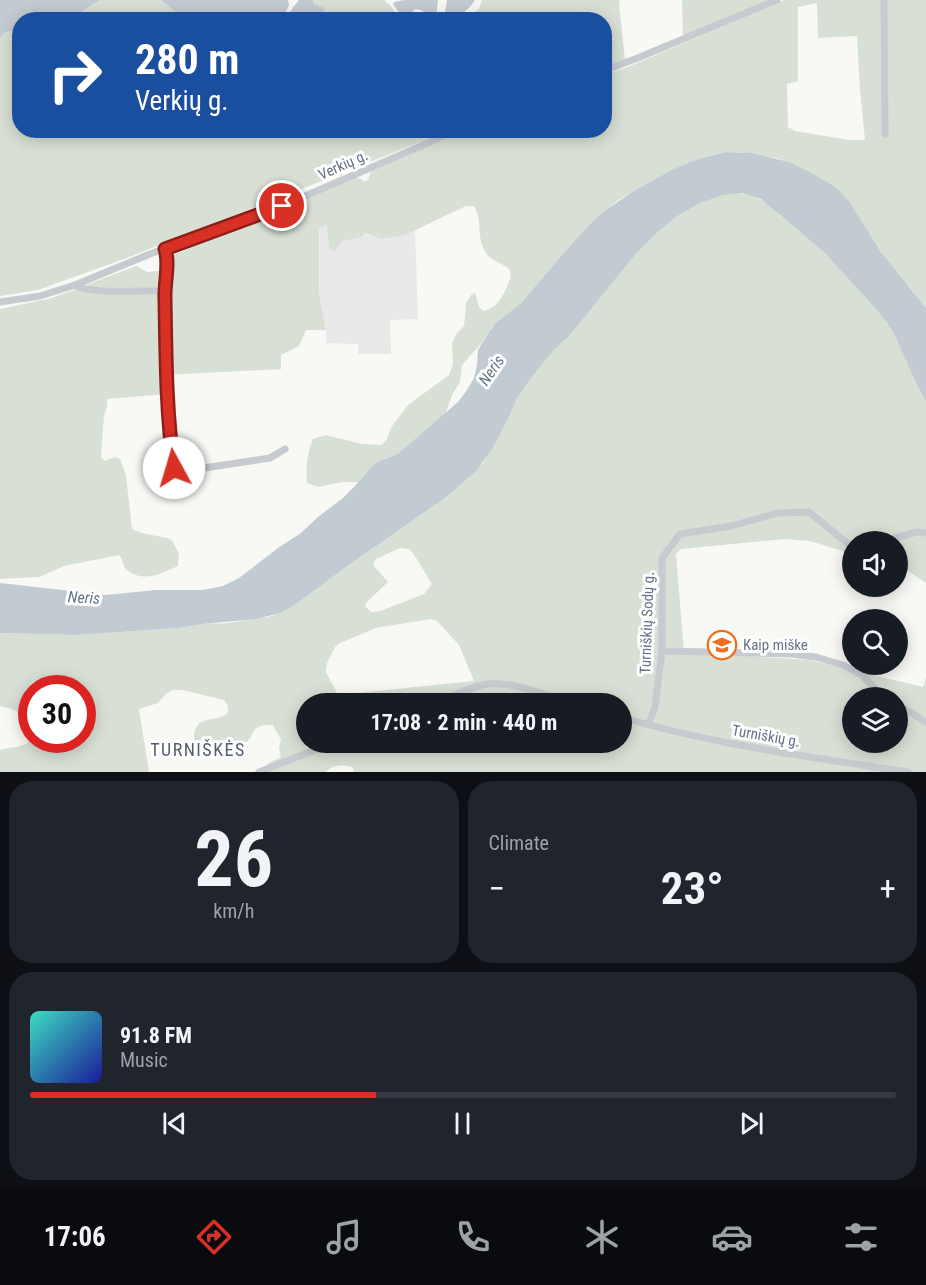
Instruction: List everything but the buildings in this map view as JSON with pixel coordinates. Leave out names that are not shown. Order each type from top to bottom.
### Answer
[{"type":"street","points":[[612,68],[775,0]]},
{"type":"street","points":[[884,0],[885,134]]},
{"type":"street","name":"Verkių g.","points":[[0,302],[40,296],[75,285],[282,206],[439,138]]},
{"type":"street","points":[[165,249],[167,389],[175,471],[270,458],[285,449]]},
{"type":"street","points":[[75,285],[96,290],[164,291]]},
{"type":"street","name":"Turniškių Sodų g.","points":[[648,725],[655,707],[662,651],[662,558],[680,534],[731,526],[778,513],[809,512],[842,540]]},
{"type":"street","points":[[908,534],[926,533]]},
{"type":"street","points":[[662,651],[792,654],[816,657],[843,665],[862,675],[873,687]]},
{"type":"street","points":[[462,693],[479,686],[496,683],[513,685],[539,693]]},
{"type":"street","points":[[908,711],[926,722]]},
{"type":"street","name":"Turniškių g.","points":[[632,720],[744,747],[908,772]]},
{"type":"street","points":[[259,772],[308,753]]},
{"type":"shaded area","points":[[100,0],[161,0],[176,12],[83,12]]},
{"type":"shaded area","points":[[313,0],[385,0],[395,12],[324,12],[315,5]]},
{"type":"shaded area","points":[[482,0],[620,0],[625,60],[612,65],[612,12],[474,12],[479,9]]},
{"type":"shaded area","points":[[682,0],[770,0],[683,37]]},
{"type":"shaded area","points":[[785,0],[926,0],[926,308],[874,241],[801,168],[777,158],[739,152],[726,152],[698,159],[673,169],[617,201],[590,224],[522,302],[491,328],[480,345],[462,365],[460,382],[452,395],[445,415],[399,453],[366,472],[359,482],[342,482],[318,487],[307,483],[307,461],[313,439],[326,435],[362,444],[382,445],[392,426],[408,405],[449,375],[453,364],[452,343],[464,326],[466,303],[472,294],[475,293],[479,307],[483,311],[490,309],[502,296],[510,274],[509,269],[487,255],[480,237],[478,216],[474,206],[466,206],[405,235],[381,239],[365,233],[361,237],[342,241],[335,251],[329,248],[327,225],[319,228],[319,294],[326,330],[306,330],[299,346],[281,355],[281,369],[166,375],[167,394],[107,399],[101,457],[105,461],[115,457],[120,459],[126,475],[132,529],[172,540],[179,554],[178,566],[153,576],[134,575],[126,569],[119,555],[64,566],[39,577],[0,579],[0,309],[52,298],[136,266],[147,272],[168,270],[172,256],[355,177],[362,179],[363,182],[368,180],[374,169],[449,138],[612,138],[612,72]],"holes":[[[817,3],[818,38],[857,36],[865,140],[849,140],[795,131],[788,127],[787,84],[798,81],[798,7]]]},
{"type":"shaded area","points":[[12,31],[12,138],[430,138],[124,259],[38,290],[0,296],[0,38],[3,34]]},
{"type":"shaded area","points":[[730,193],[749,194],[766,202],[831,259],[874,307],[894,334],[926,401],[926,583],[908,571],[908,531],[842,531],[842,551],[810,541],[786,539],[681,549],[676,554],[684,652],[810,660],[842,668],[842,675],[873,675],[923,687],[926,678],[926,772],[354,772],[350,766],[343,765],[335,766],[326,772],[268,772],[267,764],[281,757],[279,749],[281,740],[273,725],[259,727],[242,744],[216,748],[202,747],[194,740],[197,727],[204,721],[228,713],[228,706],[224,700],[182,690],[172,690],[158,703],[139,709],[149,772],[0,772],[0,750],[18,746],[18,753],[96,753],[96,675],[18,675],[18,713],[0,706],[0,633],[77,635],[179,628],[272,616],[295,605],[445,498],[483,463],[517,398],[554,350],[570,335],[635,255],[676,217],[700,203]],"holes":[[[400,548],[409,549],[413,553],[432,584],[424,594],[380,611],[371,612],[365,606],[367,602],[388,582],[373,565],[376,559]],[[436,620],[459,645],[474,681],[357,693],[632,693],[632,753],[296,753],[296,693],[337,693],[326,672],[327,663],[335,647],[376,628]]]},
{"type":"shaded area","points":[[327,225],[329,233],[342,241],[365,233],[370,236],[405,235],[415,230],[418,319],[390,320],[391,354],[358,354],[358,344],[326,343],[326,330],[319,294],[319,228]]},
{"type":"water","points":[[0,0],[100,0],[83,12],[12,12],[12,31],[6,32],[0,38]]},
{"type":"water","points":[[161,0],[288,0],[289,5],[286,12],[176,12]]},
{"type":"water","points":[[299,0],[313,0],[315,5],[325,10],[323,12],[290,12]]},
{"type":"water","points":[[438,0],[437,12],[415,9],[412,12],[399,12],[394,2]]},
{"type":"water","points":[[447,0],[475,0],[463,12],[445,12]]},
{"type":"water","name":"Neris","points":[[726,152],[752,153],[789,162],[834,186],[848,200],[881,252],[926,308],[926,401],[888,324],[825,253],[761,199],[743,193],[723,195],[700,203],[676,217],[635,255],[570,335],[531,378],[517,398],[492,449],[477,470],[445,498],[295,605],[280,613],[256,619],[179,628],[77,635],[0,633],[0,583],[106,595],[156,590],[203,590],[223,586],[239,578],[301,533],[343,498],[371,467],[399,453],[458,402],[474,378],[478,350],[488,333],[495,324],[522,302],[603,212],[632,192],[673,169],[698,159]]},
{"type":"place","name":"Kaip miške","points":[[722,645]]},
{"type":"district","name":"TURNIŠKĖS","points":[[198,750]]},
{"type":"route","points":[[174,468],[167,389],[165,249],[282,206]]}]
